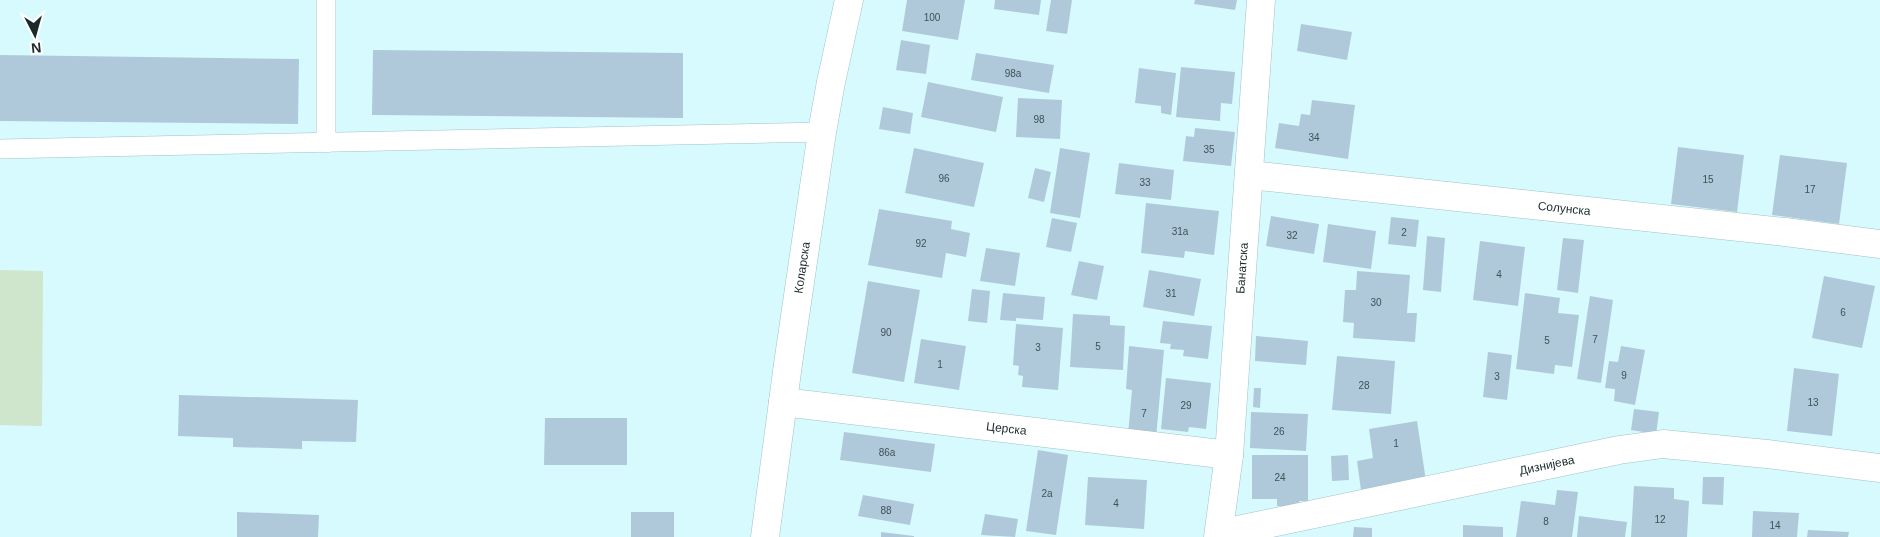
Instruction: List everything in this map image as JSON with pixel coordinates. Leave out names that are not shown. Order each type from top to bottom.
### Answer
[{"type":"street","name":"Коларска","points":[[765,537],[822,132],[849,0]]},
{"type":"street","name":"Банатска","points":[[1218,536],[1230,455],[1261,0]]},
{"type":"street","name":"Солунска","points":[[1250,175],[1785,232],[1880,244]]},
{"type":"street","name":"Церска","points":[[783,402],[1230,455]]},
{"type":"street","name":"Дизнијева","points":[[1218,536],[1619,450],[1663,444],[1880,468]]},
{"type":"lane","points":[[326,0],[326,143]]},
{"type":"lane","points":[[0,149],[822,132]]},
{"type":"green space","points":[[0,270],[43,271],[42,426],[0,425]]},
{"type":"building","points":[[907,0],[965,0],[958,40],[902,31]]},
{"type":"building","points":[[995,0],[1041,0],[1039,15],[994,9]]},
{"type":"building","points":[[1051,0],[1072,0],[1067,34],[1046,31]]},
{"type":"building","points":[[1195,0],[1237,0],[1235,10],[1194,4]]},
{"type":"building","points":[[1301,24],[1352,32],[1347,60],[1297,51]]},
{"type":"building","points":[[901,40],[930,45],[926,74],[896,70]]},
{"type":"building","points":[[373,50],[683,53],[683,118],[372,115]]},
{"type":"building","points":[[976,53],[1054,65],[1049,93],[971,80]]},
{"type":"building","points":[[0,55],[299,59],[298,124],[0,121]]},
{"type":"building","points":[[1181,67],[1235,72],[1232,104],[1221,103],[1220,121],[1176,117]]},
{"type":"building","points":[[1139,68],[1176,73],[1171,115],[1161,113],[1161,106],[1135,103]]},
{"type":"building","points":[[928,82],[1003,97],[996,132],[921,117]]},
{"type":"building","points":[[1018,98],[1062,100],[1060,139],[1016,137]]},
{"type":"building","points":[[1312,100],[1355,105],[1348,159],[1275,148],[1279,123],[1299,126],[1301,114],[1310,115]]},
{"type":"building","points":[[883,107],[913,113],[910,134],[879,129]]},
{"type":"building","points":[[1195,128],[1235,132],[1231,166],[1183,161],[1186,136],[1194,137]]},
{"type":"building","points":[[1678,147],[1744,155],[1737,212],[1671,204]]},
{"type":"building","points":[[914,148],[984,163],[974,207],[905,193]]},
{"type":"building","points":[[1060,148],[1090,153],[1080,218],[1050,213]]},
{"type":"building","points":[[1780,155],[1847,163],[1839,224],[1772,215]]},
{"type":"building","points":[[1119,163],[1174,170],[1171,200],[1115,194]]},
{"type":"building","points":[[1035,168],[1051,172],[1044,202],[1028,198]]},
{"type":"building","points":[[1146,203],[1219,211],[1214,255],[1185,251],[1184,258],[1141,253]]},
{"type":"building","points":[[879,209],[952,221],[951,229],[970,233],[966,257],[946,253],[942,278],[868,265]]},
{"type":"building","points":[[1271,216],[1319,224],[1314,254],[1266,246]]},
{"type":"building","points":[[1391,217],[1419,220],[1416,247],[1388,244]]},
{"type":"building","points":[[1052,218],[1077,223],[1071,252],[1046,247]]},
{"type":"building","points":[[1328,224],[1376,231],[1371,269],[1323,262]]},
{"type":"building","points":[[1427,236],[1445,238],[1441,292],[1423,290]]},
{"type":"building","points":[[1563,238],[1584,240],[1578,293],[1557,290]]},
{"type":"building","points":[[1480,241],[1525,247],[1518,306],[1473,300]]},
{"type":"building","points":[[986,248],[1020,253],[1015,286],[980,281]]},
{"type":"building","points":[[1079,261],[1104,266],[1097,300],[1071,295]]},
{"type":"building","points":[[1149,270],[1201,279],[1194,316],[1143,307]]},
{"type":"building","points":[[1357,271],[1410,275],[1407,313],[1417,313],[1415,342],[1353,338],[1354,323],[1343,322],[1345,290],[1356,290]]},
{"type":"building","points":[[1824,276],[1875,286],[1862,348],[1812,338]]},
{"type":"building","points":[[868,281],[920,290],[904,382],[852,373]]},
{"type":"building","points":[[972,289],[990,291],[987,323],[968,321]]},
{"type":"building","points":[[1003,293],[1045,297],[1043,320],[1016,318],[1016,321],[1000,320]]},
{"type":"building","points":[[1525,293],[1560,298],[1558,313],[1579,315],[1572,367],[1555,365],[1554,374],[1516,369]]},
{"type":"building","points":[[1590,296],[1613,300],[1601,383],[1577,379]]},
{"type":"building","points":[[1073,314],[1110,316],[1110,325],[1125,326],[1123,370],[1070,367]]},
{"type":"building","points":[[1163,321],[1212,326],[1208,359],[1183,356],[1184,350],[1170,349],[1171,344],[1160,343]]},
{"type":"building","points":[[1016,324],[1063,328],[1058,390],[1022,387],[1023,376],[1018,375],[1019,366],[1013,365]]},
{"type":"building","points":[[1256,336],[1308,341],[1306,365],[1255,361]]},
{"type":"building","points":[[921,339],[966,346],[959,390],[914,383]]},
{"type":"building","points":[[1129,346],[1164,350],[1156,438],[1128,435],[1132,390],[1126,389]]},
{"type":"building","points":[[1621,346],[1645,350],[1635,405],[1614,401],[1615,389],[1605,388],[1609,361],[1618,362]]},
{"type":"building","points":[[1488,352],[1512,355],[1507,400],[1483,397]]},
{"type":"building","points":[[1337,356],[1395,361],[1391,414],[1332,410]]},
{"type":"building","points":[[1794,368],[1839,374],[1832,436],[1787,431]]},
{"type":"building","points":[[1166,378],[1211,383],[1206,429],[1189,427],[1188,432],[1161,429]]},
{"type":"building","points":[[1254,388],[1261,388],[1260,408],[1253,407]]},
{"type":"building","points":[[179,395],[358,400],[356,442],[302,441],[302,449],[233,447],[233,438],[178,436]]},
{"type":"building","points":[[1634,409],[1659,412],[1656,434],[1631,430]]},
{"type":"building","points":[[1251,412],[1308,414],[1306,451],[1250,448]]},
{"type":"building","points":[[545,418],[627,418],[627,465],[544,465]]},
{"type":"building","points":[[1417,421],[1426,481],[1361,490],[1357,461],[1373,458],[1369,429]]},
{"type":"building","points":[[844,432],[935,444],[931,472],[840,460]]},
{"type":"building","points":[[1038,450],[1068,455],[1056,535],[1026,531]]},
{"type":"building","points":[[1252,455],[1308,455],[1308,501],[1299,501],[1299,507],[1277,506],[1277,499],[1252,499]]},
{"type":"building","points":[[1348,455],[1349,480],[1332,481],[1331,456]]},
{"type":"building","points":[[1088,477],[1147,480],[1144,529],[1085,525]]},
{"type":"building","points":[[1703,477],[1724,477],[1723,505],[1702,504]]},
{"type":"building","points":[[1634,486],[1674,488],[1674,499],[1689,501],[1687,537],[1631,537]]},
{"type":"building","points":[[1557,490],[1578,492],[1572,537],[1516,537],[1521,501],[1555,505]]},
{"type":"building","points":[[863,495],[914,504],[910,525],[858,516]]},
{"type":"building","points":[[1753,511],[1799,513],[1797,537],[1752,537]]},
{"type":"building","points":[[237,512],[319,515],[318,537],[237,537]]},
{"type":"building","points":[[631,512],[674,512],[674,537],[631,537]]},
{"type":"building","points":[[985,514],[1018,519],[1015,537],[981,535]]},
{"type":"building","points":[[1579,516],[1627,522],[1625,537],[1577,537]]},
{"type":"building","points":[[1463,525],[1503,527],[1503,537],[1463,537]]},
{"type":"building","points":[[1354,527],[1372,528],[1372,537],[1353,537]]},
{"type":"building","points":[[1808,530],[1849,532],[1848,537],[1807,537]]},
{"type":"building","points":[[881,532],[914,536],[914,537],[881,537]]}]
